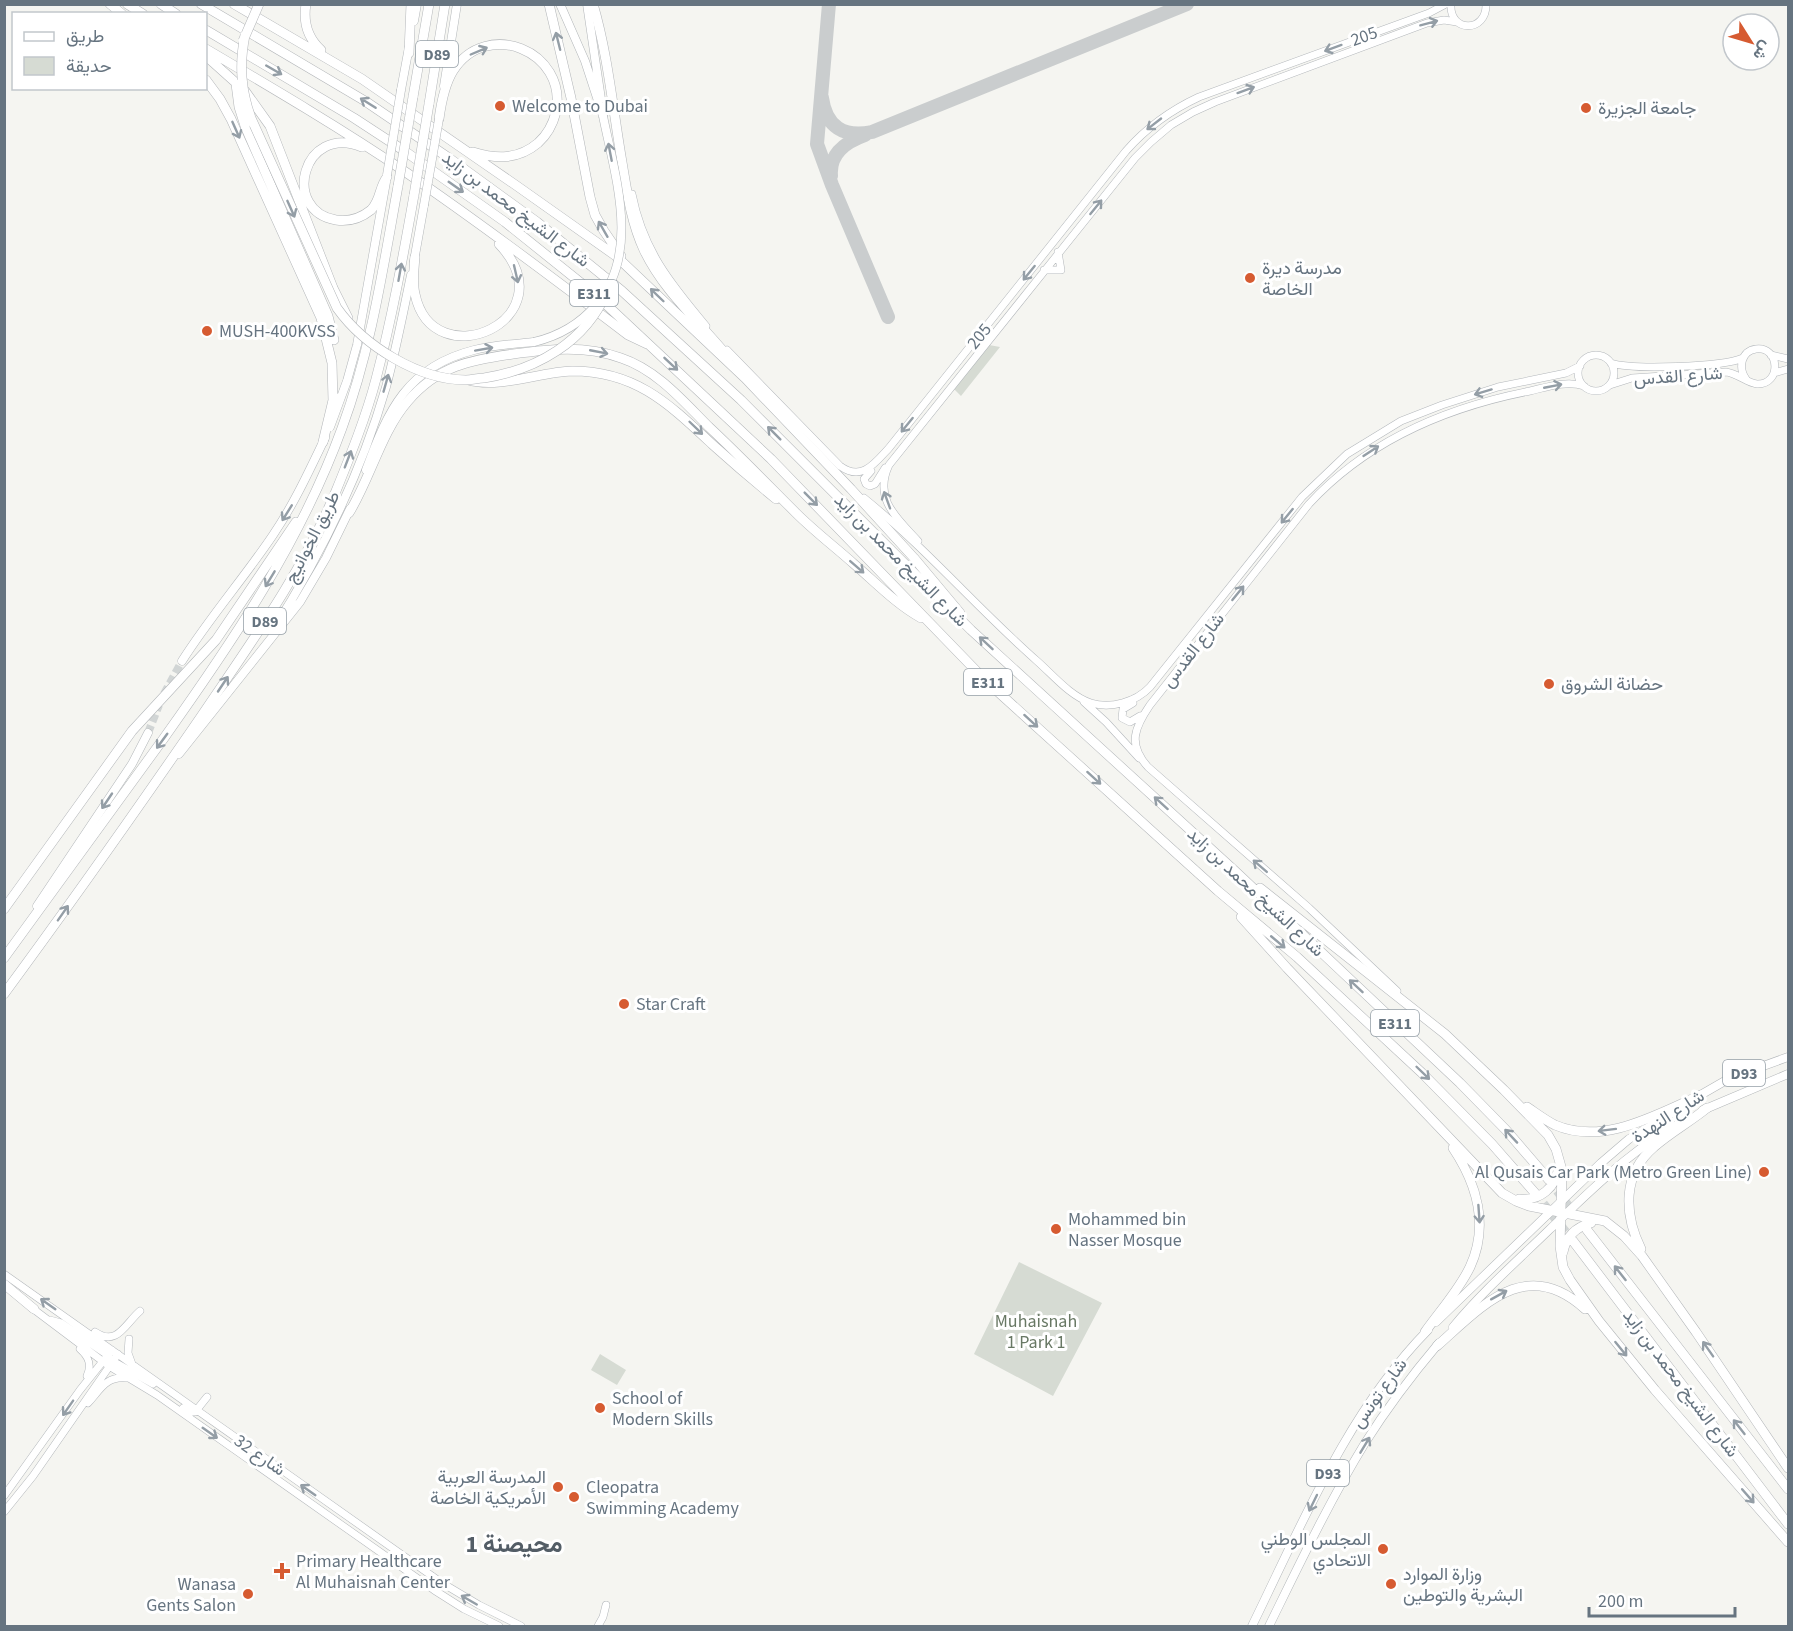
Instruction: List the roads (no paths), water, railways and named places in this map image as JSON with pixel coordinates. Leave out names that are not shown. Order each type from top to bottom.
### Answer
[{"type":"highway","name":"شارع الشيخ محمد بن زايد","points":[[201,4],[390,118],[487,184],[573,250],[642,309],[711,371],[971,630],[1235,871],[1460,1083],[1506,1130],[1549,1180]]},
{"type":"highway","points":[[234,4],[362,79],[599,243],[638,276],[745,378],[851,489],[949,598],[971,630]]},
{"type":"highway","points":[[258,4],[245,35],[238,61],[236,81],[238,101],[245,126],[328,316],[334,341],[336,384],[323,442]]},
{"type":"highway","points":[[306,4],[306,22],[313,41],[324,52],[353,70],[362,79]]},
{"type":"highway","points":[[408,53],[411,4]]},
{"type":"highway","name":"طريق الخوانيج","points":[[4,958],[217,662],[284,556],[307,508],[342,429],[363,365],[374,319],[429,4]]},
{"type":"highway","name":"طريق الخوانيج","points":[[4,994],[155,783],[284,592],[312,542],[336,490],[376,380],[396,292],[445,4]]},
{"type":"highway","points":[[549,4],[595,215],[614,246],[638,276]]},
{"type":"highway","points":[[593,4],[633,220],[648,257],[674,295],[745,378]]},
{"type":"highway","name":"شارع الشيخ محمد بن زايد","points":[[207,31],[354,118],[455,185],[568,271],[651,345],[771,459],[986,681],[1218,891],[1297,957],[1422,1073],[1477,1128],[1535,1193]]},
{"type":"highway","points":[[245,35],[241,73],[245,103],[251,118],[337,308],[369,341],[400,361],[434,375],[486,383],[577,371],[608,375],[632,382],[664,400],[736,465],[797,514],[898,603],[929,622]]},
{"type":"highway","points":[[439,117],[449,78],[454,69],[462,60],[483,47],[509,45],[521,48],[541,61],[548,70],[555,88],[557,106],[554,119],[542,140],[527,151],[509,157],[497,158],[465,149]]},
{"type":"highway","points":[[207,50],[302,105],[380,156],[483,227],[628,335],[651,345]]},
{"type":"highway","points":[[207,58],[240,86],[263,114],[275,139],[333,288],[351,322]]},
{"type":"highway","points":[[207,81],[231,118],[321,318],[331,354],[333,401]]},
{"type":"highway","points":[[380,156],[345,143],[329,145],[321,149],[309,162],[306,170],[304,178],[306,195],[315,209],[331,219],[348,221],[371,210],[378,201],[387,176]]},
{"type":"highway","points":[[415,257],[413,282],[415,295],[429,321],[454,335],[471,336],[489,332],[499,326],[512,310],[519,280],[511,258],[483,227]]},
{"type":"highway","points":[[467,380],[523,369],[558,351],[585,326],[600,306],[607,291]]},
{"type":"highway","points":[[349,513],[363,489],[394,420],[421,387],[455,365],[470,360],[550,348],[569,348],[623,358],[650,373],[671,389],[797,514]]},
{"type":"highway","points":[[4,909],[132,731],[190,671],[216,640],[307,508]]},
{"type":"highway","points":[[1235,871],[1300,918],[1445,1034],[1548,1136],[1560,1159],[1562,1170],[1560,1246],[1563,1266],[1570,1280],[1599,1321],[1670,1407],[1788,1542]]},
{"type":"highway","points":[[1218,891],[1287,968],[1496,1187],[1511,1198],[1529,1206],[1593,1217],[1614,1227],[1633,1246],[1702,1340],[1788,1468]]},
{"type":"highway","points":[[4,1004],[46,937]]},
{"type":"highway","points":[[1504,1090],[1556,1125],[1590,1131],[1624,1127],[1701,1095]]},
{"type":"highway","points":[[1650,1267],[1630,1224],[1629,1190],[1634,1174],[1642,1159],[1654,1147],[1707,1108]]},
{"type":"highway","points":[[1425,1332],[1470,1267],[1477,1248],[1479,1228],[1479,1208],[1471,1180],[1437,1124]]},
{"type":"highway","points":[[1511,1198],[1532,1199],[1544,1194],[1556,1179],[1560,1159]]},
{"type":"highway","points":[[1563,1266],[1564,1249],[1572,1233],[1579,1227],[1596,1222],[1614,1227]]},
{"type":"highway","name":"شارع الشيخ محمد بن زايد","points":[[1587,1230],[1788,1489]]},
{"type":"highway","name":"شارع الشيخ محمد بن زايد","points":[[1574,1242],[1788,1524]]},
{"type":"highway","points":[[4,1284],[34,1310]]},
{"type":"highway","points":[[1437,1346],[1488,1301],[1518,1287],[1539,1286],[1561,1291],[1580,1303],[1599,1321]]},
{"type":"main road","points":[[182,661],[273,535],[296,499],[337,409],[357,345],[417,4]]},
{"type":"main road","points":[[253,662],[321,548],[358,467],[386,386],[415,257],[457,4]]},
{"type":"main road","points":[[560,4],[585,61],[603,116]]},
{"type":"main road","points":[[155,783],[253,662],[304,594],[349,513],[384,423],[396,402],[419,378],[460,354],[552,337],[578,322],[607,291],[619,252],[621,222],[587,4]]},
{"type":"main road","points":[[29,923],[46,891],[132,764],[148,733]]},
{"type":"main road","name":"شارع النهدة","points":[[1563,1200],[1601,1162],[1629,1140],[1730,1078],[1788,1056]]},
{"type":"main road","name":"شارع النهدة","points":[[1561,1213],[1635,1151],[1679,1123],[1707,1108],[1788,1074]]},
{"type":"main road","name":"شارع تونس","points":[[1252,1626],[1349,1434],[1385,1382],[1425,1332],[1561,1213]]},
{"type":"main road","name":"شارع تونس","points":[[1269,1626],[1336,1495],[1366,1442],[1400,1392],[1479,1297],[1561,1213]]},
{"type":"street","name":"205","points":[[621,154],[639,223],[654,258],[684,300],[747,372],[836,462],[846,470],[856,472],[866,470],[889,448],[1133,143],[1159,120],[1199,97],[1449,4]]},
{"type":"street","points":[[1449,4],[1457,22]]},
{"type":"street","points":[[1486,8],[1492,4]]},
{"type":"street","name":"205","points":[[934,563],[926,550],[894,514],[886,500],[883,489],[887,469],[1058,252],[1143,150],[1182,118],[1215,102],[1427,23],[1444,20],[1457,22],[1463,26],[1472,26],[1480,22],[1486,8]]},
{"type":"street","points":[[1051,262],[1047,256],[1068,230],[1074,216]]},
{"type":"street","points":[[1044,270],[1061,270],[1058,252]]},
{"type":"street","points":[[1757,349],[1767,351],[1771,355],[1775,363],[1771,378],[1761,383],[1746,379],[1741,369],[1747,352],[1757,349]]},
{"type":"street","points":[[1596,355],[1605,357],[1611,363],[1614,374],[1610,385],[1598,391],[1584,386],[1579,377],[1580,366],[1587,358],[1596,355]]},
{"type":"street","points":[[1771,355],[1788,359]]},
{"type":"street","name":"شارع القدس","points":[[1611,363],[1625,367],[1639,367],[1727,362],[1743,358]]},
{"type":"street","name":"شارع القدس","points":[[851,489],[902,532],[1017,644],[1075,694],[1096,704],[1127,702],[1145,692],[1166,669],[1298,502],[1339,460],[1384,430],[1442,405],[1498,387],[1566,373],[1580,366]]},
{"type":"street","points":[[1774,373],[1788,369]]},
{"type":"street","name":"شارع القدس","points":[[1610,385],[1632,378],[1720,372],[1732,373],[1746,379]]},
{"type":"street","name":"شارع القدس","points":[[1142,760],[1136,747],[1136,734],[1139,722],[1150,705],[1309,504],[1333,480],[1352,464],[1406,431],[1446,415],[1503,397],[1566,384],[1576,383],[1584,386]]},
{"type":"street","points":[[889,448],[878,465],[864,477],[866,484],[870,486],[875,484],[897,454]]},
{"type":"street","points":[[1309,504],[1305,498],[1339,460]]},
{"type":"street","points":[[1150,705],[1132,722],[1127,722],[1122,718],[1123,709],[1147,694],[1166,669]]},
{"type":"street","points":[[1075,694],[1106,722],[1142,760],[1339,936],[1411,1006]]},
{"type":"street","name":"شارع 32","points":[[4,1274],[79,1326],[127,1378],[157,1395],[434,1590],[464,1609],[499,1626]]},
{"type":"street","name":"شارع 32","points":[[4,1290],[67,1334],[110,1358],[134,1366],[442,1583],[521,1626]]},
{"type":"street","points":[[79,1326],[88,1328],[100,1336],[112,1337],[120,1333],[140,1311]]},
{"type":"street","points":[[48,1320],[61,1323],[138,1377],[166,1390]]},
{"type":"street","points":[[67,1334],[71,1342],[85,1354],[89,1361],[89,1373],[80,1390]]},
{"type":"street","points":[[129,1339],[128,1353],[134,1366]]},
{"type":"street","points":[[4,1496],[80,1390],[110,1358]]},
{"type":"street","points":[[4,1512],[33,1476],[77,1413],[110,1358]]},
{"type":"street","points":[[77,1413],[105,1382],[114,1378],[127,1378]]},
{"type":"street","points":[[157,1395],[168,1398],[189,1413],[197,1411],[207,1397]]},
{"type":"street","points":[[598,1626],[606,1605]]},
{"type":"tunnel","points":[[164,694],[182,661]]},
{"type":"tunnel","points":[[148,733],[159,705]]},
{"type":"tunnel","points":[[1549,1180],[1576,1216]]},
{"type":"tunnel","points":[[1535,1193],[1573,1241]]},
{"type":"place","name":"Welcome to Dubai","points":[[500,106]]},
{"type":"place","name":"جامعة الجزيرة","points":[[1586,108]]},
{"type":"place","name":"مدرسة ديرة الخاصة","points":[[1250,278]]},
{"type":"place","name":"MUSH-400KVSS","points":[[207,331]]},
{"type":"place","name":"حضانة الشروق","points":[[1549,684]]},
{"type":"place","name":"Star Craft","points":[[624,1004]]},
{"type":"place","name":"Al Qusais Car Park (Metro Green Line)","points":[[1764,1172]]},
{"type":"place","name":"Mohammed bin Nasser Mosque","points":[[1056,1229]]},
{"type":"place","name":"School of Modern Skills","points":[[600,1408]]},
{"type":"place","name":"المدرسة العربية الأمريكية الخاصة","points":[[558,1487]]},
{"type":"place","name":"Cleopatra Swimming Academy","points":[[574,1497]]},
{"type":"place","name":"المجلس الوطني الاتحادي","points":[[1383,1549]]},
{"type":"place","name":"Primary Healthcare Al Muhaisnah Center","points":[[282,1571]]},
{"type":"place","name":"وزارة الموارد البشرية والتوطين","points":[[1391,1584]]},
{"type":"place","name":"Wanasa Gents Salon","points":[[248,1594]]},
{"type":"district","name":"محيصنة 1","points":[[514,1544]]},
{"type":"park label","name":"Muhaisnah 1 Park 1","points":[[1036,1331]]}]
